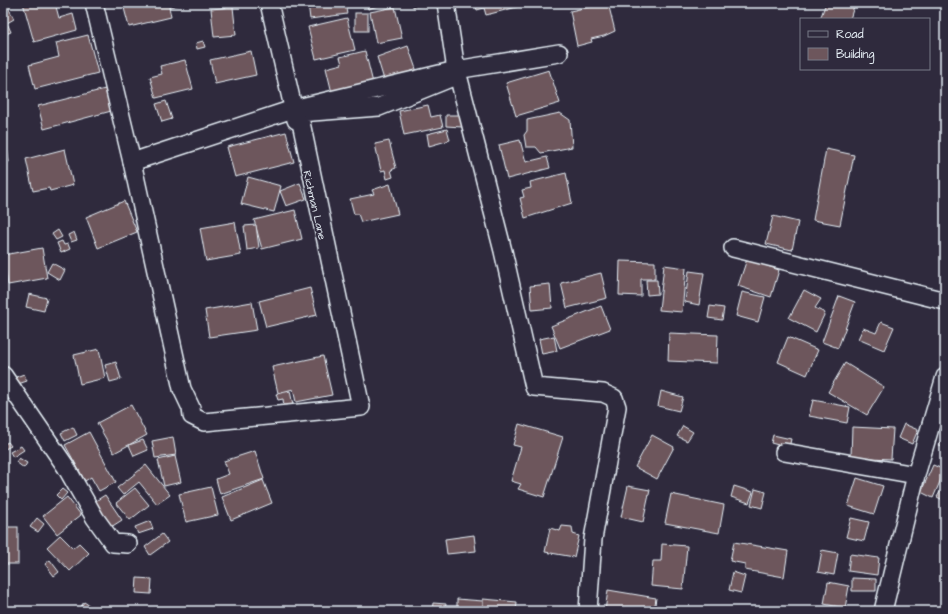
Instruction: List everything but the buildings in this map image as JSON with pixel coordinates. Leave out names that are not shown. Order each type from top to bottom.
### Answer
[{"type":"street","points":[[94,3],[132,162],[182,389],[191,408],[192,416],[204,422],[361,407],[298,113],[379,107],[457,72]]},
{"type":"street","name":"Richman Lane","points":[[269,3],[361,407]]},
{"type":"street","points":[[446,3],[457,72],[503,251],[534,387],[603,393],[614,398],[617,407],[593,539],[590,562],[588,611]]},
{"type":"street","points":[[132,162],[293,109],[457,72],[559,53]]},
{"type":"street","points":[[733,248],[945,301]]},
{"type":"street","points":[[3,375],[66,467],[90,511],[113,543],[128,544]]},
{"type":"street","points":[[883,611],[916,475],[945,377]]},
{"type":"street","points":[[784,452],[916,475]]}]
